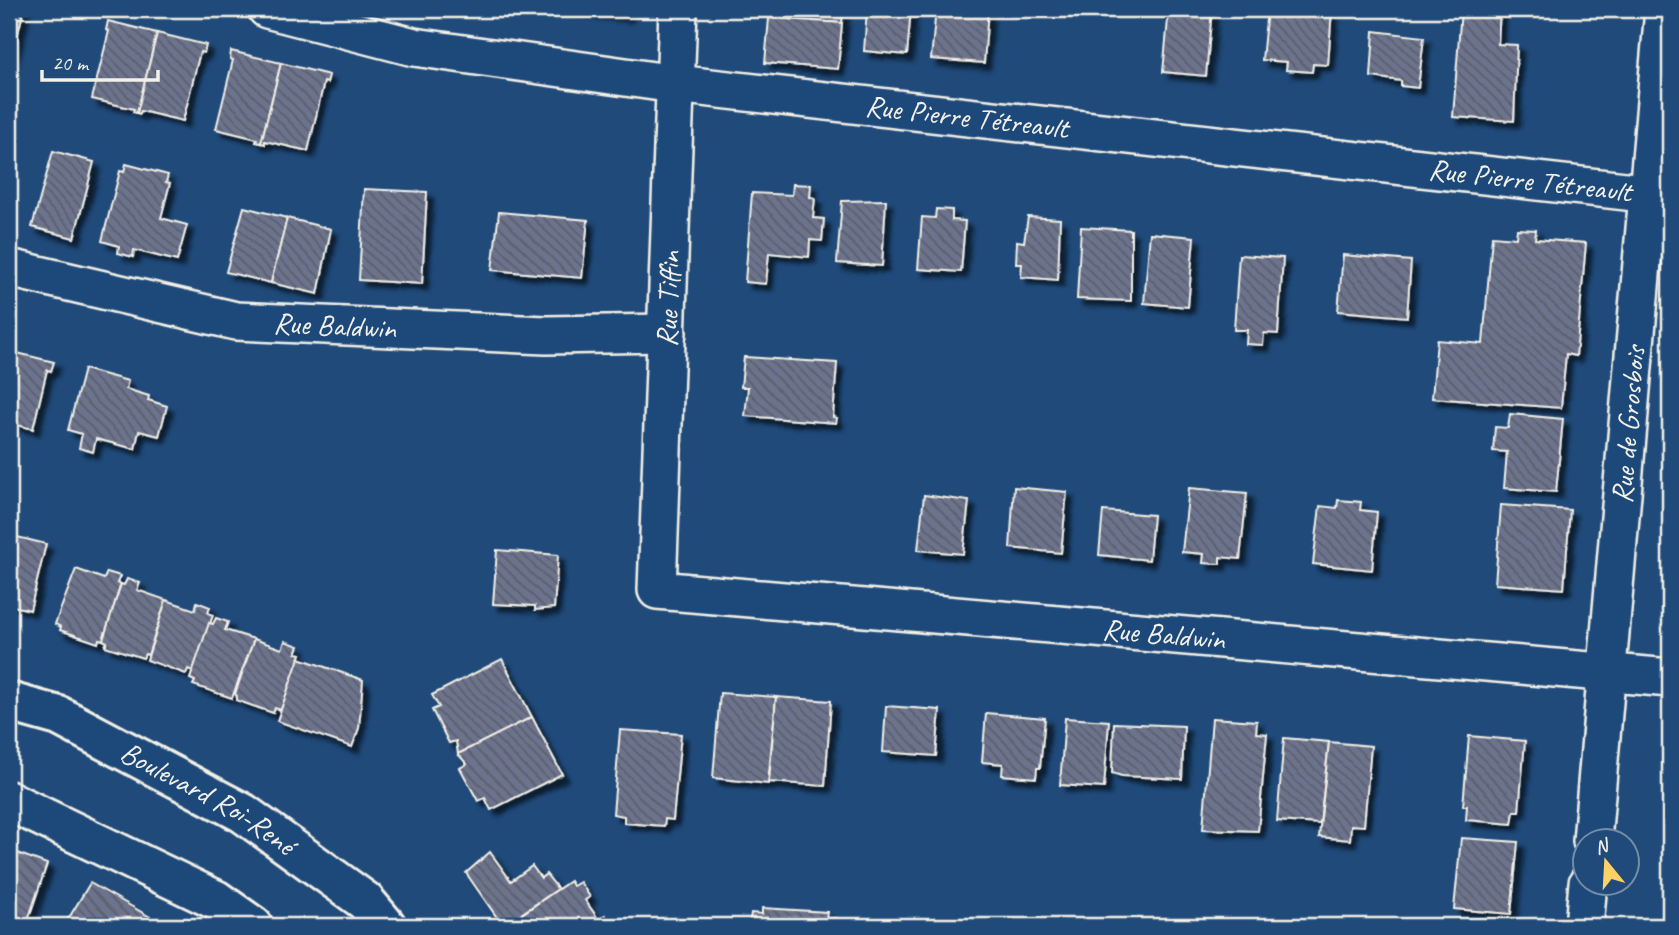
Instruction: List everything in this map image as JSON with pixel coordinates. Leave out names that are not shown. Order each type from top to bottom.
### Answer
[{"type":"street","name":"Rue Pierre Tétreault","points":[[267,9],[414,47],[675,84],[1659,195]]},
{"type":"street","name":"Rue Tiffin","points":[[657,590],[678,9]]},
{"type":"street","name":"Rue de Grosbois","points":[[1593,827],[1606,673],[1659,195],[1664,9]]},
{"type":"street","name":"Rue Baldwin","points":[[9,268],[236,321],[546,335],[667,332]]},
{"type":"street","name":"Rue Baldwin","points":[[657,590],[1670,678]]},
{"type":"street","name":"Boulevard Roi-René","points":[[9,702],[59,716],[243,813],[365,901],[386,926]]},
{"type":"street","points":[[9,801],[216,900],[253,926]]},
{"type":"street","points":[[1584,926],[1587,897]]},
{"type":"building","points":[[9,9],[24,9],[9,69]]},
{"type":"building","points":[[566,9],[628,9],[627,16]]},
{"type":"building","points":[[770,9],[843,9],[842,23],[769,18]]},
{"type":"building","points":[[867,9],[911,9],[907,55],[864,51]]},
{"type":"building","points":[[936,9],[988,9],[984,63],[931,59]]},
{"type":"building","points":[[1169,9],[1212,9],[1206,76],[1163,72]]},
{"type":"building","points":[[1267,9],[1332,9],[1328,65],[1313,64],[1312,72],[1286,70],[1287,62],[1262,60]]},
{"type":"building","points":[[1461,9],[1500,9],[1498,44],[1517,45],[1514,121],[1453,117]]},
{"type":"building","points":[[769,18],[842,23],[838,69],[765,63]]},
{"type":"building","points":[[108,21],[157,33],[137,113],[133,112],[134,109],[92,99],[109,31],[106,30]]},
{"type":"building","points":[[1374,31],[1424,37],[1418,88],[1401,86],[1401,81],[1371,77]]},
{"type":"building","points":[[157,33],[206,45],[204,53],[200,52],[183,121],[141,111],[140,114],[137,113]]},
{"type":"building","points":[[231,51],[281,63],[261,143],[256,142],[257,139],[216,129],[233,60],[230,59]]},
{"type":"building","points":[[281,63],[329,75],[327,83],[324,82],[308,151],[265,141],[265,144],[261,143]]},
{"type":"building","points":[[53,151],[94,162],[74,238],[32,227]]},
{"type":"building","points":[[126,164],[168,175],[166,182],[170,183],[161,218],[187,225],[177,261],[134,250],[133,257],[118,253],[119,246],[102,241],[120,171],[124,172]]},
{"type":"building","points":[[793,184],[811,185],[810,197],[815,198],[813,218],[824,219],[822,241],[810,240],[809,257],[769,253],[766,284],[745,282],[752,193],[792,195]]},
{"type":"building","points":[[364,189],[427,192],[422,284],[359,280]]},
{"type":"building","points":[[886,200],[882,266],[837,263],[842,201]]},
{"type":"building","points":[[244,207],[287,218],[271,283],[226,272]]},
{"type":"building","points":[[936,209],[952,210],[952,220],[965,221],[961,272],[918,269],[922,217],[935,218]]},
{"type":"building","points":[[499,212],[588,220],[582,278],[492,270]]},
{"type":"building","points":[[1028,217],[1060,219],[1058,280],[1021,277],[1022,264],[1016,264],[1017,241],[1024,242]]},
{"type":"building","points":[[287,218],[331,229],[318,294],[271,283]]},
{"type":"building","points":[[1081,227],[1131,230],[1131,301],[1077,299]]},
{"type":"building","points":[[1517,229],[1536,230],[1535,239],[1586,243],[1576,356],[1566,354],[1561,408],[1432,398],[1437,340],[1483,344],[1492,236],[1516,238]]},
{"type":"building","points":[[1150,233],[1194,237],[1188,307],[1144,303]]},
{"type":"building","points":[[1239,255],[1283,258],[1278,334],[1264,333],[1263,345],[1246,344],[1247,330],[1234,330]]},
{"type":"building","points":[[1343,255],[1411,261],[1407,317],[1338,311]]},
{"type":"building","points":[[9,351],[54,362],[51,371],[47,370],[33,429],[9,423]]},
{"type":"building","points":[[744,357],[837,363],[833,417],[837,418],[836,423],[745,416],[748,387],[741,387]]},
{"type":"building","points":[[84,369],[128,381],[126,389],[149,396],[148,400],[167,406],[159,436],[139,431],[135,449],[96,439],[93,452],[79,448],[82,434],[68,430]]},
{"type":"building","points":[[1510,414],[1563,419],[1556,492],[1504,488],[1507,452],[1493,451],[1495,427],[1508,428]]},
{"type":"building","points":[[1014,487],[1067,492],[1061,553],[1010,548]]},
{"type":"building","points":[[1189,488],[1247,493],[1240,559],[1220,557],[1220,564],[1203,563],[1204,554],[1182,552]]},
{"type":"building","points":[[924,495],[969,501],[963,554],[918,550]]},
{"type":"building","points":[[1338,500],[1361,502],[1360,510],[1377,512],[1372,570],[1313,564],[1320,506],[1337,508]]},
{"type":"building","points":[[1501,505],[1570,510],[1564,589],[1495,584]]},
{"type":"building","points":[[1103,511],[1153,515],[1149,560],[1099,555]]},
{"type":"building","points":[[9,535],[46,544],[30,610],[9,605]]},
{"type":"building","points":[[497,550],[558,555],[554,608],[535,610],[535,606],[493,604]]},
{"type":"building","points":[[76,569],[104,579],[107,572],[120,576],[117,583],[121,584],[103,640],[99,639],[98,643],[60,630],[61,627],[55,624]]},
{"type":"building","points":[[127,579],[140,583],[137,590],[166,600],[148,655],[145,654],[143,658],[105,646],[107,642],[103,640],[121,584],[124,585]]},
{"type":"building","points":[[166,600],[195,610],[197,602],[210,607],[208,613],[213,615],[193,671],[188,669],[186,674],[147,660]]},
{"type":"building","points":[[216,618],[228,622],[225,630],[254,639],[232,698],[193,685],[195,681],[190,679],[209,623],[213,624]]},
{"type":"building","points":[[254,639],[282,649],[285,641],[299,646],[296,653],[301,654],[281,710],[275,708],[273,713],[236,700],[235,694]]},
{"type":"building","points":[[299,658],[363,680],[359,728],[352,747],[277,721]]},
{"type":"building","points":[[502,659],[532,717],[458,754],[456,741],[449,743],[432,710],[439,707],[432,695]]},
{"type":"building","points":[[720,693],[776,697],[768,784],[713,778]]},
{"type":"building","points":[[776,697],[831,701],[825,786],[769,782]]},
{"type":"building","points":[[886,706],[940,710],[936,756],[883,752]]},
{"type":"building","points":[[986,713],[1045,718],[1040,768],[1037,768],[1036,778],[1002,775],[1003,764],[982,762]]},
{"type":"building","points":[[532,717],[562,774],[491,810],[485,798],[478,801],[460,768],[467,764],[458,754]]},
{"type":"building","points":[[1065,718],[1109,721],[1104,788],[1060,785]]},
{"type":"building","points":[[1212,718],[1257,721],[1256,733],[1267,734],[1258,831],[1203,829]]},
{"type":"building","points":[[1114,723],[1184,726],[1182,779],[1122,776],[1112,773]]},
{"type":"building","points":[[620,730],[681,734],[673,820],[665,819],[664,826],[624,823],[624,816],[613,814]]},
{"type":"building","points":[[1469,736],[1525,741],[1519,811],[1514,811],[1512,824],[1466,820],[1467,806],[1463,806]]},
{"type":"building","points":[[1284,738],[1329,742],[1320,824],[1277,821]]},
{"type":"building","points":[[1329,742],[1371,746],[1364,826],[1351,825],[1350,840],[1319,837]]},
{"type":"building","points":[[1461,838],[1518,842],[1511,914],[1454,909]]},
{"type":"building","points":[[9,850],[47,864],[26,926],[9,922]]},
{"type":"building","points":[[490,852],[511,881],[532,866],[541,878],[546,874],[558,889],[503,926],[466,873]]},
{"type":"building","points":[[570,881],[573,886],[580,882],[590,897],[585,900],[599,920],[590,926],[511,926],[509,923]]},
{"type":"building","points":[[90,883],[152,918],[147,926],[64,926]]},
{"type":"building","points":[[762,908],[827,912],[826,918],[837,918],[836,922],[848,923],[847,926],[749,926],[751,913],[762,914]]},
{"type":"building","points":[[605,915],[613,926],[590,926],[599,920]]},
{"type":"building","points":[[1458,919],[1504,922],[1504,926],[1457,926]]}]
